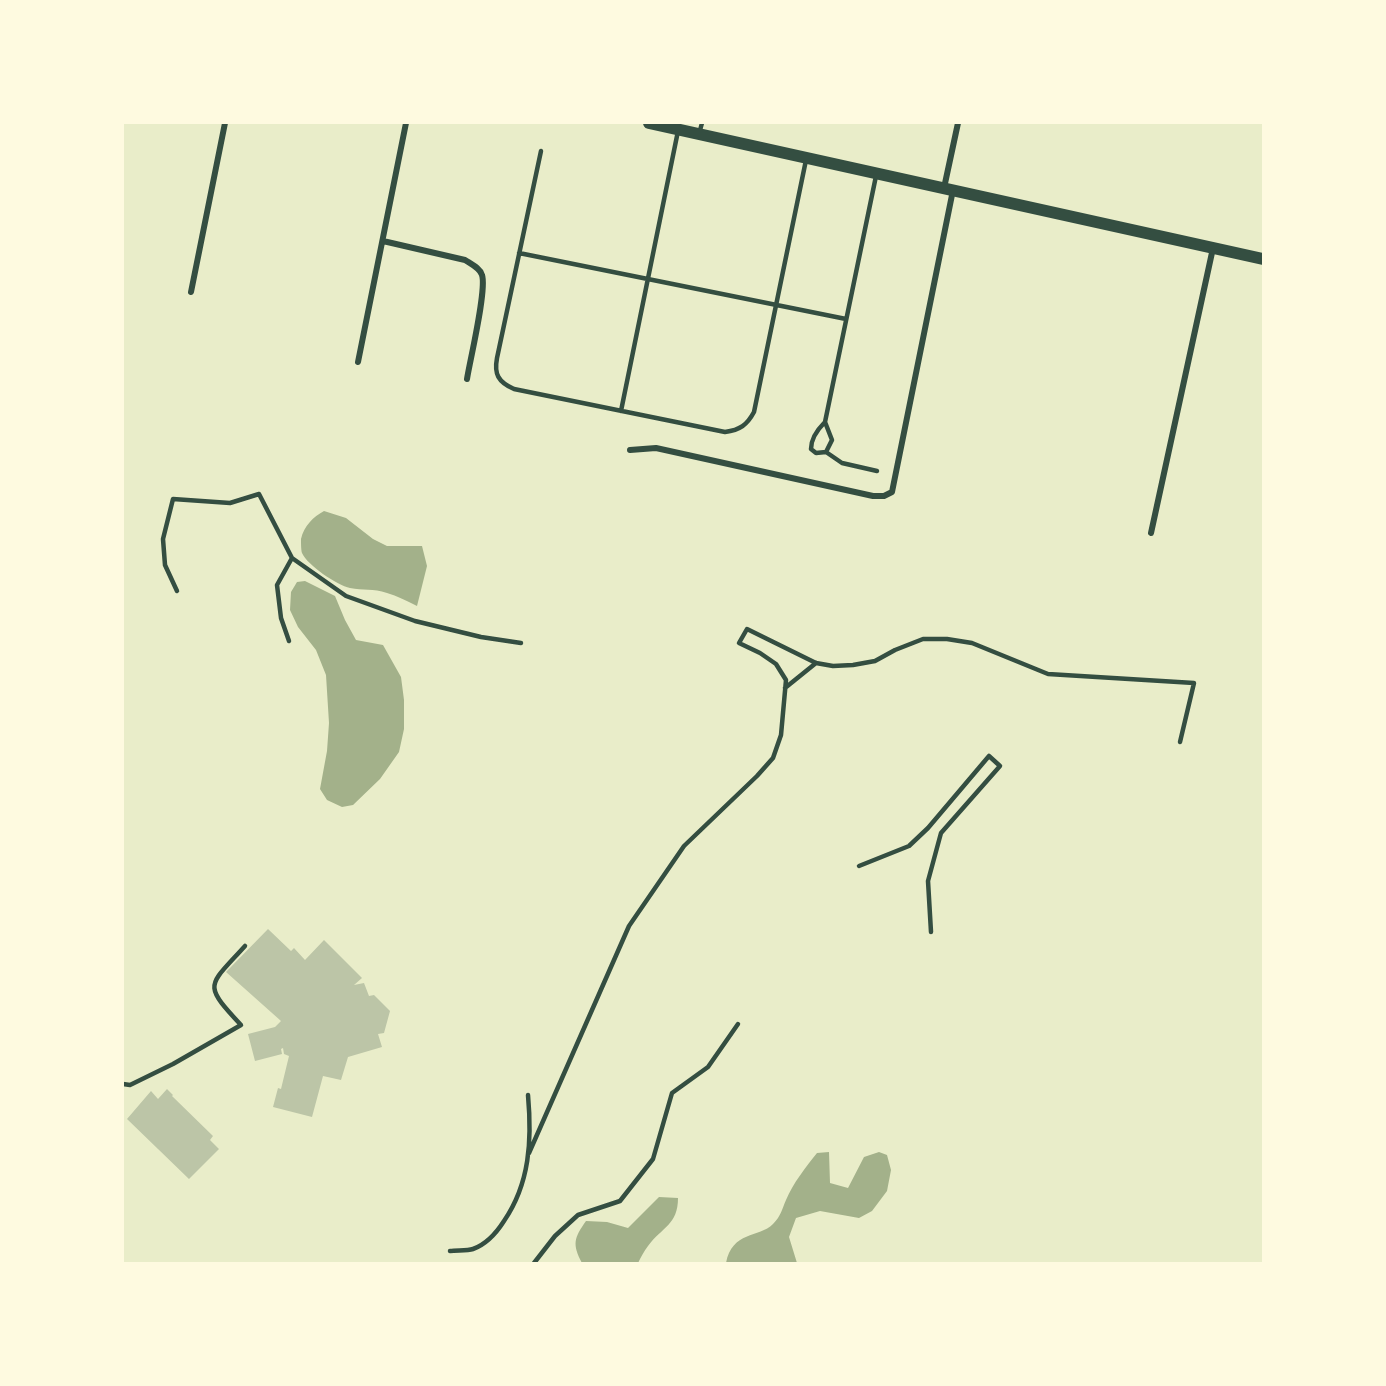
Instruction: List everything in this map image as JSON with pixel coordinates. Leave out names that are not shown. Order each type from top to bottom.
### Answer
[{"type":"main road","points":[[649,123],[678,129],[701,128],[807,158],[1263,259]]},
{"type":"street","points":[[191,292],[225,123]]},
{"type":"street","points":[[358,362],[406,123]]},
{"type":"street","points":[[630,450],[656,448],[873,496],[884,496],[892,492],[958,123]]},
{"type":"street","points":[[382,241],[465,260],[474,265],[482,275],[483,291],[467,379]]},
{"type":"street","points":[[1150,533],[1213,248]]},
{"type":"lane","points":[[621,411],[678,129]]},
{"type":"lane","points":[[541,151],[495,367],[500,380],[514,389],[725,432],[740,429],[754,412],[807,158]]},
{"type":"lane","points":[[877,173],[825,422],[811,442],[812,450],[816,453],[826,452],[842,463],[877,471]]},
{"type":"lane","points":[[519,253],[846,320]]},
{"type":"lane","points":[[825,422],[832,440],[826,452]]},
{"type":"lane","points":[[177,591],[165,565],[163,539],[173,499],[230,503],[259,494],[292,558],[346,596],[415,621],[481,637],[521,643]]},
{"type":"lane","points":[[289,641],[281,618],[277,585],[292,558]]},
{"type":"lane","points":[[529,1153],[629,926],[684,846],[773,758],[781,735],[786,680],[776,664],[740,643],[747,629],[816,663],[833,666],[875,661],[923,639],[947,639],[972,643],[1048,674],[1194,683],[1180,742]]},
{"type":"lane","points":[[785,688],[816,663]]},
{"type":"lane","points":[[859,866],[909,846],[928,828],[989,756],[999,766],[941,832],[928,881],[931,932]]},
{"type":"lane","points":[[123,1084],[130,1084],[173,1064],[241,1025],[220,1002],[214,989],[216,978],[245,946]]},
{"type":"lane","points":[[534,1263],[555,1236],[578,1215],[620,1201],[653,1159],[672,1093],[708,1067],[738,1024]]},
{"type":"lane","points":[[450,1251],[474,1249],[495,1234],[515,1205],[525,1176],[529,1153],[531,1128],[528,1095]]},
{"type":"shaded area","points":[[324,511],[346,518],[373,539],[387,546],[422,546],[427,566],[417,606],[382,591],[344,586],[323,574],[305,558],[302,553],[301,539],[304,530],[316,516]]},
{"type":"shaded area","points":[[305,581],[335,596],[356,640],[383,645],[401,677],[404,729],[399,752],[380,779],[353,805],[342,807],[327,800],[320,789],[327,751],[329,723],[326,675],[316,650],[298,627],[290,610],[291,592],[297,582]]},
{"type":"shaded area","points":[[829,1152],[830,1183],[848,1188],[864,1157],[879,1152],[887,1155],[891,1170],[887,1191],[872,1211],[859,1218],[820,1211],[796,1218],[789,1237],[797,1263],[726,1263],[734,1245],[776,1221],[792,1187],[817,1153]]},
{"type":"shaded area","points":[[659,1197],[678,1198],[675,1214],[648,1246],[638,1263],[582,1263],[576,1241],[586,1221],[607,1222],[628,1228]]},
{"type":"building","points":[[268,929],[291,951],[294,948],[305,960],[324,940],[362,978],[354,985],[364,983],[369,996],[374,995],[390,1011],[384,1033],[378,1034],[382,1047],[348,1057],[341,1080],[323,1076],[312,1117],[273,1107],[278,1088],[281,1089],[289,1056],[284,1054],[283,1048],[281,1049],[282,1054],[255,1061],[248,1034],[275,1027],[281,1021],[226,972]]},
{"type":"building","points":[[167,1089],[213,1136],[210,1140],[219,1149],[189,1179],[127,1119],[151,1091],[158,1099]]}]
